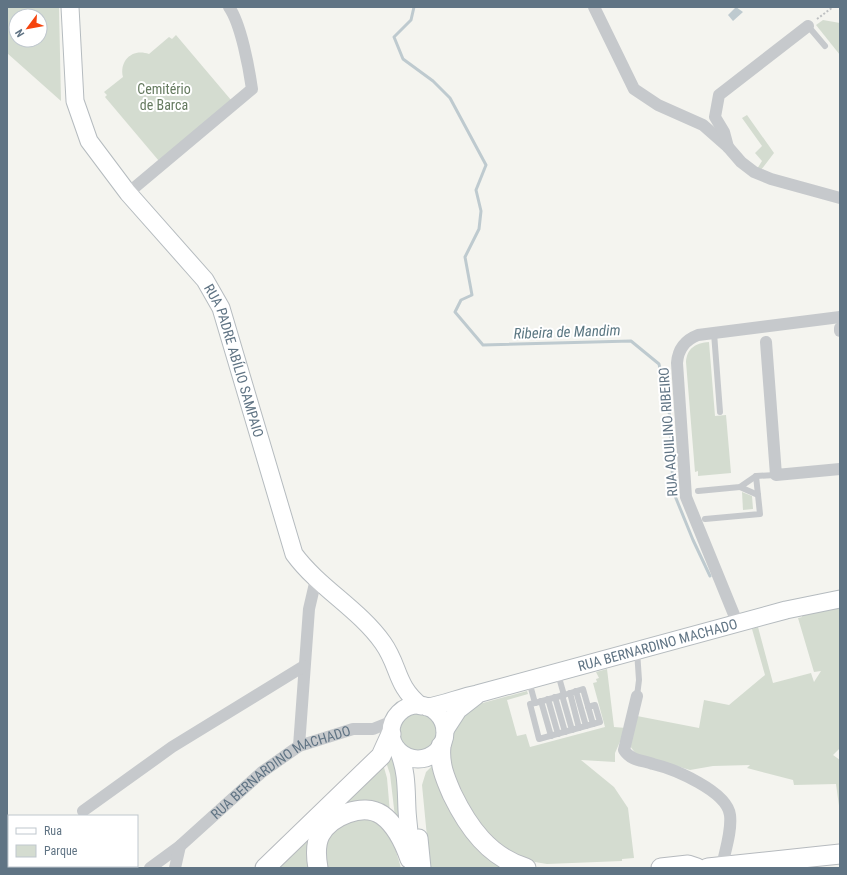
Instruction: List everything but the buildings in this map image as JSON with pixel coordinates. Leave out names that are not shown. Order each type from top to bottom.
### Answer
[{"type":"main road","points":[[265,868],[291,845],[381,756],[394,723]]},
{"type":"main road","points":[[438,745],[441,765],[453,796],[468,823],[487,846],[515,865],[526,868]]},
{"type":"main road","points":[[318,868],[316,858],[320,834],[336,819],[354,811],[367,810],[381,814],[399,834],[414,865]]},
{"type":"main road","points":[[715,867],[840,854]]},
{"type":"main road","points":[[661,868],[688,865],[697,868]]},
{"type":"street","name":"RUA PADRE ABÍLIO SAMPAIO","points":[[70,7],[75,101],[88,141],[128,193],[205,280],[227,321],[290,544],[302,564],[316,579],[374,631],[392,660],[400,682]]},
{"type":"street","points":[[594,7],[634,88],[658,104],[703,125],[728,147],[741,162],[754,172],[771,179],[840,198]]},
{"type":"street","points":[[128,193],[252,89],[250,75],[232,11]]},
{"type":"street","points":[[728,147],[724,132],[715,117],[720,95],[808,26]]},
{"type":"street","name":"RUA AQUILINO RIBEIRO","points":[[737,622],[686,497],[678,358],[681,348],[687,341],[698,335],[840,317]]},
{"type":"street","points":[[766,342],[776,475],[840,469]]},
{"type":"street","points":[[299,746],[309,609],[316,579]]},
{"type":"street","name":"RUA BERNARDINO MACHADO","points":[[424,706],[441,705],[462,696],[477,694],[737,622],[800,606],[840,599]]},
{"type":"street","points":[[83,811],[172,747],[304,666]]},
{"type":"street","points":[[398,752],[404,756],[416,760],[438,745],[439,716],[408,694],[400,682]]},
{"type":"street","points":[[400,682],[392,740],[405,770],[407,781],[407,812],[414,865]]},
{"type":"street","name":"RUA BERNARDINO MACHADO","points":[[414,865],[415,789],[417,775],[438,745],[458,710],[477,694]]},
{"type":"street","points":[[637,696],[624,750],[632,759],[686,774],[726,804],[730,813],[730,823],[715,867]]},
{"type":"street","points":[[394,723],[404,709],[412,706],[424,706]]},
{"type":"street","name":"RUA BERNARDINO MACHADO","points":[[150,868],[180,846],[262,772],[299,746],[353,729],[373,729],[394,723]]},
{"type":"street","points":[[175,868],[180,846]]},
{"type":"lane","points":[[808,26],[824,46]]},
{"type":"lane","points":[[714,333],[720,412]]},
{"type":"lane","points":[[698,491],[740,487],[756,476],[776,475]]},
{"type":"lane","points":[[705,519],[760,514],[756,476]]},
{"type":"lane","points":[[740,487],[758,495]]},
{"type":"lane","points":[[636,650],[639,680],[637,696]]},
{"type":"lane","points":[[557,672],[565,695],[572,730]]},
{"type":"lane","points":[[529,680],[551,736]]},
{"type":"lane","points":[[584,690],[588,707],[595,705],[600,722],[539,739],[530,704],[565,695],[584,690]]},
{"type":"lane","points":[[576,692],[582,727]]},
{"type":"lane","points":[[565,695],[582,727]]},
{"type":"lane","points":[[555,697],[565,732]]},
{"type":"lane","points":[[548,699],[558,734]]},
{"type":"path","points":[[808,26],[833,7]]},
{"type":"green space","points":[[7,7],[59,7],[61,101],[7,53]]},
{"type":"green space","points":[[823,20],[840,23],[840,55],[816,25]]},
{"type":"green space","name":"Cemitério de Barca","points":[[176,35],[231,100],[159,161],[105,97],[107,95],[104,92],[123,77],[123,65],[128,57],[138,53],[149,54],[169,37],[172,39]]},
{"type":"green space","points":[[747,115],[774,153],[761,170],[757,169],[762,161],[755,153],[762,146],[742,118]]},
{"type":"green space","points":[[709,342],[715,416],[726,415],[731,473],[698,476],[698,471],[695,472],[686,362],[688,353],[693,347]]},
{"type":"green space","points":[[742,492],[752,496],[753,509],[743,510]]},
{"type":"green space","points":[[840,608],[840,748],[833,755],[840,760],[840,813],[836,784],[794,785],[793,780],[747,768],[750,765],[713,766],[690,770],[636,754],[630,746],[637,716],[699,728],[704,700],[729,705],[765,675],[752,629],[758,627],[773,683],[811,673],[814,682],[821,671],[814,672],[798,618],[802,617],[802,614]]},
{"type":"green space","points":[[607,669],[614,727],[626,728],[615,753],[615,762],[581,760],[614,787],[628,808],[634,858],[622,859],[622,861],[547,864],[529,861],[504,848],[483,829],[465,799],[447,759],[455,730],[460,718],[479,704],[527,691],[528,694],[507,700],[517,736],[526,734],[530,747],[605,727],[593,683],[597,682],[596,679],[599,678],[596,672]]},
{"type":"green space","points":[[422,712],[429,715],[435,721],[438,732],[437,740],[429,749],[422,752],[414,752],[407,749],[399,740],[398,728],[401,721],[410,713]]},
{"type":"green space","points":[[390,752],[396,761],[404,826],[395,817],[390,774],[385,759]]},
{"type":"green space","points":[[383,764],[387,778],[390,813],[343,808],[312,868],[273,868]]},
{"type":"green space","points":[[432,766],[511,868],[430,868],[422,785],[426,772]]},
{"type":"green space","points":[[373,818],[392,838],[401,868],[324,868],[324,839],[345,819]]},
{"type":"shaded area","points":[[736,7],[743,12],[733,21],[728,15]]},
{"type":"waterway","name":"Ribeira de Mandim","points":[[414,7],[411,20],[394,37],[403,59],[433,81],[450,98],[486,165],[476,190],[481,211],[479,229],[465,257],[472,295],[461,300],[455,312],[483,345],[631,341],[659,364],[670,417],[673,491],[693,540],[710,576]]}]
